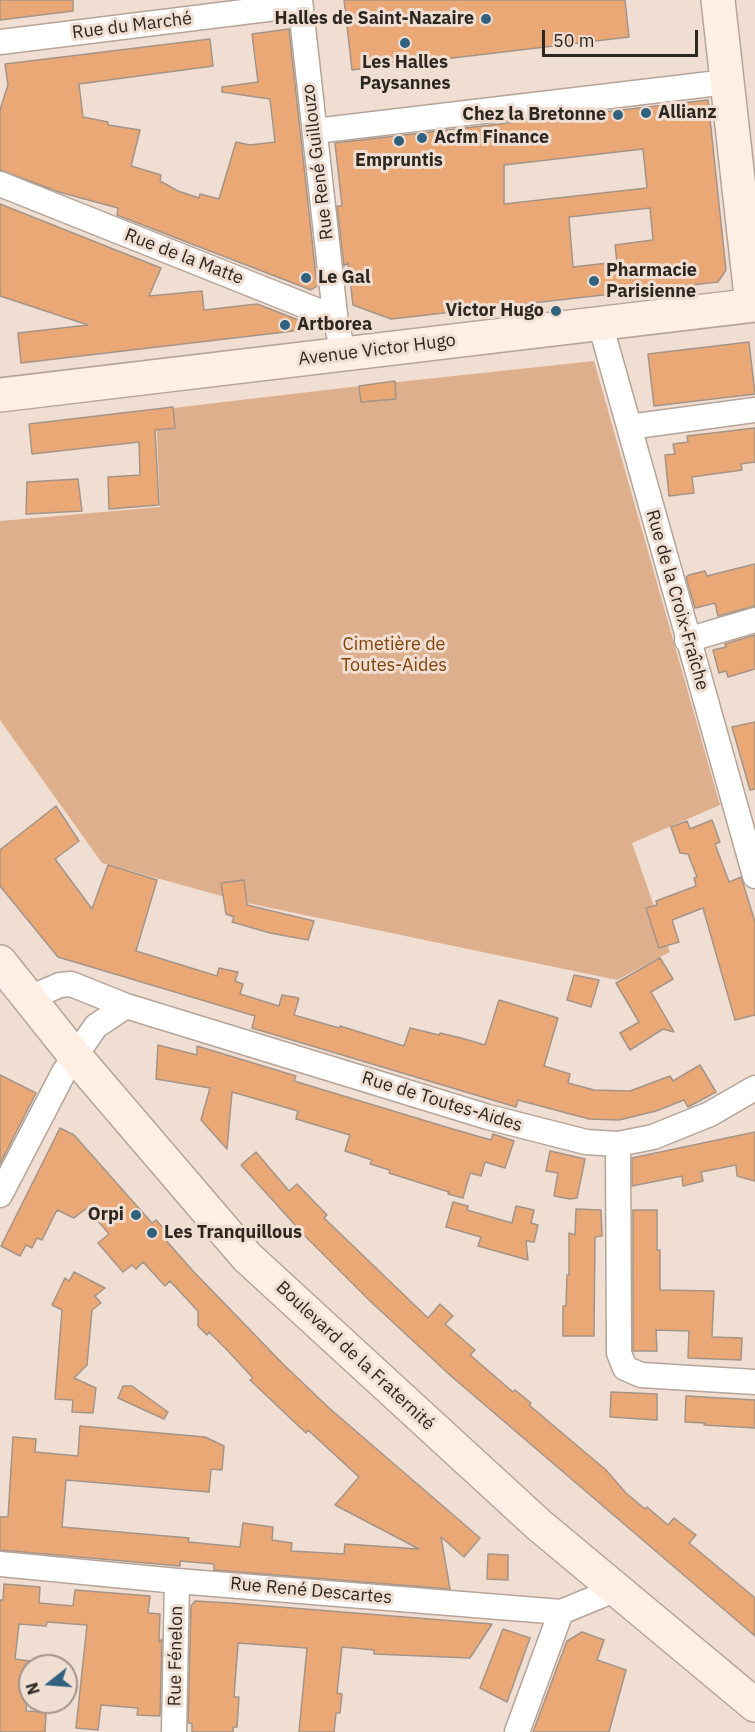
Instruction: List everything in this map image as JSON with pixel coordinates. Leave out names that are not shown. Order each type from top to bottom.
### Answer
[{"type":"street","points":[[718,0],[753,305]]},
{"type":"street","name":"Rue du Marché","points":[[0,42],[300,2]]},
{"type":"street","name":"Rue René Guillouzo","points":[[300,2],[336,323]]},
{"type":"street","points":[[315,131],[727,82]]},
{"type":"street","name":"Rue de la Matte","points":[[0,184],[299,302],[321,312],[336,323]]},
{"type":"street","name":"Avenue Victor Hugo","points":[[0,395],[753,305]]},
{"type":"street","points":[[336,323],[344,354]]},
{"type":"street","name":"Rue de la Croix-Fraîche","points":[[600,323],[687,640],[746,811],[755,876]]},
{"type":"street","points":[[629,427],[755,410]]},
{"type":"street","points":[[687,640],[755,620]]},
{"type":"street","name":"Boulevard de la Fraternité","points":[[0,962],[75,1056],[247,1257],[539,1525],[755,1705]]},
{"type":"street","name":"Rue de Toutes-Aides","points":[[29,998],[60,985],[71,984],[126,1006],[488,1117],[586,1142],[618,1144],[653,1137],[710,1114],[755,1088]]},
{"type":"street","points":[[0,1195],[64,1072],[96,1026],[126,1006]]},
{"type":"street","points":[[618,1144],[619,1353],[625,1368],[641,1375],[755,1382]]},
{"type":"street","name":"Rue René Descartes","points":[[0,1564],[177,1581],[561,1612],[617,1589]]},
{"type":"street","name":"Rue Fénelon","points":[[174,1732],[177,1581]]},
{"type":"street","points":[[517,1732],[561,1612]]},
{"type":"green space","name":"Cimetière de Toutes-Aides","points":[[594,361],[720,805],[632,843],[670,952],[617,980],[247,903],[102,863],[0,720],[0,521],[160,507],[156,410]]},
{"type":"building","points":[[0,0],[73,0],[73,11],[0,20]]},
{"type":"building","name":"Halles de Saint-Nazaire","points":[[344,0],[625,0],[629,37],[352,70]]},
{"type":"building","points":[[289,29],[317,286],[311,290],[117,215],[118,208],[59,192],[0,170],[0,110],[8,85],[5,64],[210,39],[213,66],[79,84],[83,117],[108,122],[108,125],[140,130],[131,166],[161,175],[160,181],[178,191],[199,198],[200,194],[219,199],[236,142],[250,145],[275,142],[270,99],[222,92],[222,87],[258,82],[252,34]]},
{"type":"building","points":[[708,100],[726,270],[718,282],[391,319],[353,305],[348,263],[344,266],[337,206],[342,206],[335,143]],"holes":[[[643,149],[647,188],[504,204],[504,165]],[[650,208],[653,240],[615,245],[617,262],[573,267],[569,217]]]},
{"type":"building","points":[[0,204],[161,268],[149,296],[202,291],[204,310],[257,304],[319,328],[21,363],[18,333],[88,325],[0,296]]},
{"type":"building","points":[[749,342],[755,394],[654,406],[648,354]]},
{"type":"building","points":[[395,381],[396,399],[361,402],[359,386]]},
{"type":"building","points":[[173,407],[175,428],[155,430],[159,505],[109,509],[108,477],[140,475],[139,442],[32,454],[29,424]]},
{"type":"building","points":[[755,428],[755,462],[741,464],[742,470],[692,477],[694,493],[669,496],[665,455],[675,454],[673,444],[688,442],[687,436]]},
{"type":"building","points":[[78,479],[82,511],[26,514],[27,482]]},
{"type":"building","points":[[755,564],[755,606],[718,616],[715,603],[695,608],[686,577],[705,571],[707,576]]},
{"type":"building","points":[[755,635],[755,669],[728,677],[726,671],[719,673],[713,650]]},
{"type":"building","points":[[755,722],[755,789],[750,790],[732,727]]},
{"type":"building","points":[[56,806],[79,841],[55,859],[92,909],[108,865],[157,880],[136,951],[217,976],[219,968],[238,972],[235,981],[243,984],[240,994],[279,1006],[282,995],[299,998],[294,1015],[339,1028],[340,1026],[404,1046],[410,1028],[485,1045],[499,1000],[558,1018],[544,1066],[570,1074],[568,1083],[594,1090],[630,1091],[670,1076],[673,1081],[700,1065],[716,1092],[688,1107],[684,1100],[656,1111],[619,1120],[589,1119],[518,1100],[516,1107],[252,1028],[255,1016],[58,957],[0,886],[0,850]]},
{"type":"building","points":[[712,820],[720,842],[715,844],[729,882],[741,877],[755,922],[755,1015],[735,1020],[703,908],[672,920],[679,942],[659,948],[646,908],[657,905],[656,901],[696,886],[694,878],[697,877],[688,854],[680,853],[671,827],[687,821],[690,829]]},
{"type":"building","points":[[244,880],[247,905],[314,921],[308,940],[270,933],[232,922],[234,917],[226,914],[221,883]]},
{"type":"building","points":[[660,958],[673,979],[651,992],[674,1032],[663,1029],[630,1050],[620,1033],[639,1022],[616,983]]},
{"type":"building","points":[[574,975],[599,980],[591,1007],[567,1000]]},
{"type":"building","points":[[158,1045],[197,1055],[197,1046],[296,1076],[294,1081],[456,1130],[491,1140],[493,1134],[514,1141],[505,1168],[485,1162],[481,1176],[470,1173],[463,1198],[389,1173],[390,1170],[370,1164],[372,1160],[345,1151],[350,1135],[296,1119],[298,1111],[232,1092],[227,1149],[201,1120],[210,1088],[156,1079]]},
{"type":"building","points":[[0,1075],[36,1093],[0,1164]]},
{"type":"building","points":[[60,1128],[74,1135],[152,1223],[156,1220],[168,1233],[163,1237],[283,1364],[329,1408],[480,1538],[464,1557],[441,1537],[450,1589],[214,1570],[214,1564],[180,1561],[180,1566],[0,1550],[0,1517],[8,1517],[13,1437],[36,1439],[35,1452],[78,1456],[80,1426],[205,1437],[224,1446],[222,1470],[211,1469],[209,1492],[66,1480],[62,1527],[189,1538],[188,1542],[240,1547],[243,1523],[273,1527],[272,1540],[292,1543],[291,1551],[344,1554],[345,1544],[419,1549],[335,1505],[359,1477],[308,1430],[306,1433],[250,1380],[253,1378],[229,1352],[209,1332],[207,1335],[198,1326],[198,1311],[170,1281],[165,1286],[143,1262],[136,1269],[132,1265],[123,1272],[98,1243],[109,1234],[87,1208],[74,1218],[57,1210],[42,1240],[37,1238],[32,1248],[26,1245],[20,1256],[1,1246]]},
{"type":"building","points":[[755,1132],[755,1181],[737,1176],[736,1165],[701,1172],[703,1181],[683,1186],[682,1176],[632,1186],[632,1158]]},
{"type":"building","points":[[550,1151],[585,1159],[577,1198],[554,1196],[558,1173],[546,1171]]},
{"type":"building","points":[[256,1152],[289,1191],[297,1184],[327,1215],[324,1218],[428,1318],[440,1304],[453,1316],[445,1324],[475,1350],[470,1355],[513,1392],[515,1390],[531,1403],[529,1405],[606,1470],[626,1493],[668,1525],[674,1518],[696,1535],[689,1543],[755,1598],[755,1636],[451,1376],[369,1300],[305,1236],[241,1165]]},
{"type":"building","points":[[453,1202],[468,1206],[467,1210],[512,1223],[516,1206],[534,1210],[531,1223],[538,1225],[534,1242],[526,1241],[528,1260],[478,1246],[481,1237],[446,1227]]},
{"type":"building","points":[[576,1209],[601,1210],[602,1236],[595,1237],[594,1336],[563,1336],[563,1306],[566,1306],[567,1275],[569,1275],[569,1233],[575,1235]]},
{"type":"building","points":[[633,1210],[657,1210],[660,1290],[714,1291],[712,1337],[742,1338],[741,1360],[688,1358],[689,1331],[656,1330],[657,1351],[633,1351]]},
{"type":"building","points":[[74,1272],[105,1288],[95,1296],[101,1303],[92,1310],[87,1365],[74,1378],[96,1388],[93,1413],[72,1412],[73,1400],[55,1399],[62,1310],[52,1305],[65,1278],[69,1281]]},
{"type":"building","points":[[123,1386],[132,1386],[168,1412],[164,1419],[118,1398]]},
{"type":"building","points":[[611,1392],[657,1394],[657,1420],[610,1417]]},
{"type":"building","points":[[686,1396],[755,1400],[755,1428],[685,1422]]},
{"type":"building","points":[[488,1554],[508,1555],[508,1580],[487,1579]]},
{"type":"building","points":[[4,1584],[40,1587],[39,1603],[73,1606],[75,1590],[150,1596],[148,1613],[160,1614],[159,1642],[162,1639],[160,1716],[137,1715],[138,1708],[101,1705],[98,1730],[76,1728],[87,1625],[47,1622],[46,1626],[19,1624],[15,1659],[18,1659],[18,1714],[46,1714],[45,1732],[0,1732],[0,1600],[3,1600]]},
{"type":"building","points":[[195,1601],[492,1624],[470,1658],[374,1654],[374,1650],[342,1647],[337,1693],[342,1694],[340,1713],[336,1713],[334,1732],[299,1732],[307,1648],[238,1643],[234,1697],[239,1697],[237,1727],[233,1727],[233,1732],[192,1732],[192,1723],[188,1723],[191,1606]]},
{"type":"building","points":[[503,1629],[530,1638],[507,1702],[480,1688]]},
{"type":"building","points":[[582,1632],[604,1640],[597,1660],[626,1670],[609,1732],[533,1732],[567,1641]]},
{"type":"place","name":"Halles de Saint-Nazaire","points":[[486,19]]},
{"type":"place","name":"Les Halles Paysannes","points":[[405,43]]},
{"type":"place","name":"Allianz","points":[[646,113]]},
{"type":"place","name":"Chez la Bretonne","points":[[618,115]]},
{"type":"place","name":"Acfm Finance","points":[[422,138]]},
{"type":"place","name":"Empruntis","points":[[399,141]]},
{"type":"place","name":"Le Gal","points":[[306,278]]},
{"type":"place","name":"Pharmacie Parisienne","points":[[594,281]]},
{"type":"place","name":"Victor Hugo","points":[[556,311]]},
{"type":"place","name":"Artborea","points":[[285,325]]},
{"type":"place","name":"Orpi","points":[[136,1215]]},
{"type":"place","name":"Les Tranquillous","points":[[152,1233]]}]
